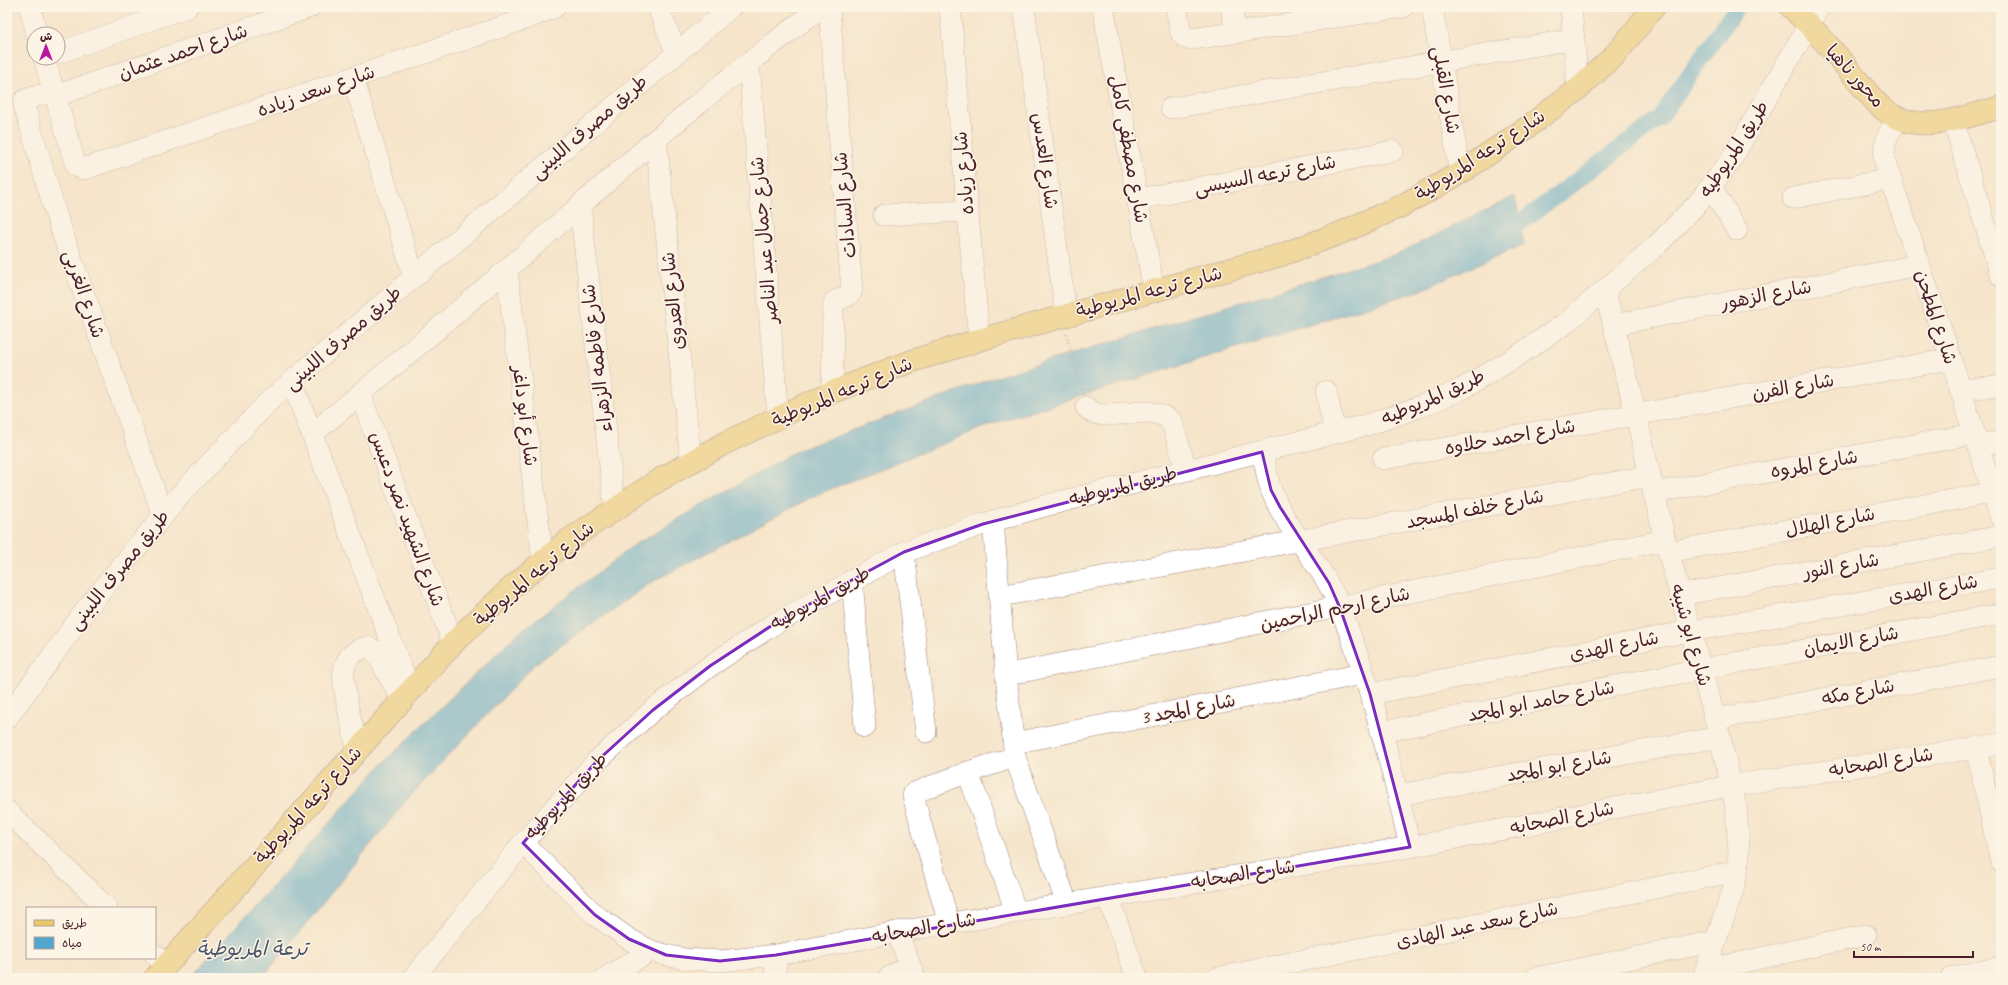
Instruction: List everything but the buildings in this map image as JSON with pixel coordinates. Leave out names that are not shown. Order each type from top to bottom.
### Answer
[{"type":"main road","name":"شارع ترعه المريوطية","points":[[159,966],[358,750],[453,643],[510,590],[566,542],[659,480],[691,462],[832,392],[912,361],[1066,315],[1281,255],[1343,232],[1403,205],[1460,173],[1525,129],[1578,89],[1614,55],[1654,7]]},
{"type":"main road","name":"محور ناهيا","points":[[1791,7],[1814,16],[1836,55],[1874,102],[1887,112],[1899,118],[1919,123],[1953,120],[2001,107]]},
{"type":"street","points":[[30,7],[35,26]]},
{"type":"street","points":[[66,50],[187,7]]},
{"type":"street","name":"شارع احمد عثمان","points":[[55,94],[310,7]]},
{"type":"street","name":"شارع سعد زياده","points":[[55,94],[76,166],[84,170],[528,18],[555,7]]},
{"type":"street","points":[[658,7],[676,52]]},
{"type":"street","name":"طريق مصرف اللبينى","points":[[7,718],[88,607],[163,515],[271,399],[676,52],[731,7]]},
{"type":"street","points":[[312,434],[507,270],[656,139],[749,62],[822,7]]},
{"type":"street","name":"شارع السادات","points":[[829,7],[852,291],[848,296],[835,302],[833,306],[832,392]]},
{"type":"street","name":"شارع زياده","points":[[950,7],[979,340]]},
{"type":"street","name":"شارع العدس","points":[[1024,7],[1066,315]]},
{"type":"street","name":"شارع مصطفى كامل","points":[[1103,7],[1154,291]]},
{"type":"street","points":[[1176,7],[1181,33],[1185,38],[1192,39],[1403,7]]},
{"type":"street","points":[[1231,7],[1236,33]]},
{"type":"street","name":"شارع القبلى","points":[[1432,7],[1460,173]]},
{"type":"street","points":[[1571,7],[1578,89]]},
{"type":"street","name":"طريق المريوطيه","points":[[413,978],[523,843],[598,761],[653,710],[710,666],[771,626],[904,552],[993,521],[1048,505],[1370,424],[1415,408],[1462,389],[1511,360],[1566,323],[1657,245],[1698,204],[1735,154],[1814,16]]},
{"type":"street","points":[[1170,108],[1441,63],[1574,39]]},
{"type":"street","name":"شارع جمال عبد الناصر","points":[[749,62],[778,418]]},
{"type":"street","points":[[46,66],[55,94]]},
{"type":"street","points":[[353,78],[414,277]]},
{"type":"street","name":"شارع الغربى","points":[[55,94],[27,99],[24,101],[24,105],[57,218],[163,515]]},
{"type":"street","name":"شارع المطحن","points":[[1899,118],[1888,132],[1885,141],[1884,160],[1976,439],[1997,491],[2001,519]]},
{"type":"street","points":[[1953,120],[2001,276]]},
{"type":"street","name":"شارع العدوى","points":[[656,139],[691,462]]},
{"type":"street","name":"شارع ترعه السيسى","points":[[1138,199],[1393,151]]},
{"type":"street","points":[[1793,198],[1890,179]]},
{"type":"street","points":[[1711,187],[1737,230]]},
{"type":"street","name":"شارع فاطمه الزهراء","points":[[580,206],[615,510]]},
{"type":"street","points":[[884,215],[968,211]]},
{"type":"street","name":"شارع الزهور","points":[[1613,325],[1919,265]]},
{"type":"street","name":"شارع أبو داغر","points":[[507,270],[543,562]]},
{"type":"street","name":"شارع ابو شيبه","points":[[1605,291],[1636,415],[1666,546],[1718,728],[1736,814],[1739,853],[1737,871],[1733,890],[1705,974]]},
{"type":"street","name":"شارع الفرن","points":[[1636,415],[1950,359]]},
{"type":"street","points":[[292,382],[406,695]]},
{"type":"street","points":[[1960,390],[2001,386]]},
{"type":"street","points":[[1326,390],[1335,433]]},
{"type":"street","name":"شارع الشهيد نصر دعبس","points":[[360,394],[453,643]]},
{"type":"street","points":[[1086,407],[1089,411],[1098,414],[1151,411],[1167,417],[1172,422],[1186,470]]},
{"type":"street","name":"شارع احمد حلاوه","points":[[1383,459],[1636,415]]},
{"type":"street","name":"شارع المروه","points":[[1651,484],[1976,439],[2001,442]]},
{"type":"street","points":[[1262,452],[1271,490],[1301,542],[1329,583],[1340,608],[1370,694],[1398,795],[1410,847]]},
{"type":"street","name":"شارع خلف المسجد","points":[[1000,596],[1301,542],[1651,484]]},
{"type":"street","name":"شارع الهلال","points":[[1666,546],[1997,491]]},
{"type":"street","points":[[993,521],[1014,750],[1067,904]]},
{"type":"street","name":"شارع النور","points":[[1680,595],[2001,536]]},
{"type":"street","name":"شارع ارحم الراحمين","points":[[1006,675],[1340,608],[1666,546]]},
{"type":"street","points":[[904,552],[926,732]]},
{"type":"street","name":"شارع الهدى","points":[[1370,694],[1690,630],[2001,578]]},
{"type":"street","points":[[852,580],[865,727]]},
{"type":"street","name":"شارع الايمان","points":[[1701,669],[2001,614]]},
{"type":"street","points":[[358,750],[344,682],[344,669],[350,656],[358,649],[367,647],[375,651],[406,695]]},
{"type":"street","name":"شارع مكه","points":[[1718,728],[2001,666]]},
{"type":"street","name":"شارع حامد ابو المجد","points":[[1381,732],[1701,669]]},
{"type":"street","name":"شارع المجد 3","points":[[949,924],[913,796],[914,793],[968,772],[1014,750],[1363,674]]},
{"type":"street","name":"شارع ابو المجد","points":[[1398,795],[1718,728]]},
{"type":"street","name":"شارع الصحابه","points":[[523,843],[595,915],[614,930],[651,951],[685,959],[720,961],[776,955],[897,932],[1410,847],[1730,786],[2001,744]]},
{"type":"street","points":[[1976,748],[2001,862]]},
{"type":"street","points":[[968,772],[1016,912]]},
{"type":"street","points":[[7,811],[106,907]]},
{"type":"street","name":"شارع سعد عبد الهادى","points":[[1217,978],[1737,871]]},
{"type":"street","points":[[1108,897],[1138,978]]},
{"type":"street","points":[[888,978],[913,972],[897,932]]},
{"type":"street","points":[[1705,974],[1866,935]]},
{"type":"street","points":[[1535,978],[1716,941]]},
{"type":"street","points":[[605,978],[651,951]]},
{"type":"street","points":[[775,978],[776,955]]},
{"type":"street","points":[[1951,978],[2001,967]]},
{"type":"path","points":[[1070,350],[1086,407]]},
{"type":"highlighted area","points":[[1262,452],[1271,490],[1280,507],[1329,583],[1340,608],[1370,694],[1410,847],[776,955],[720,961],[666,955],[629,939],[595,915],[523,843],[597,761],[653,710],[710,666],[771,626],[904,552],[983,524]]},
{"type":"water","name":"ترعة المريوطية","points":[[1515,196],[1524,244],[1419,291],[992,424],[816,495],[652,582],[535,664],[411,795],[262,978],[190,978],[383,763],[516,635],[637,543],[796,451],[996,377],[1397,254]]},
{"type":"waterway","points":[[1520,223],[1659,119],[1737,7]]}]
